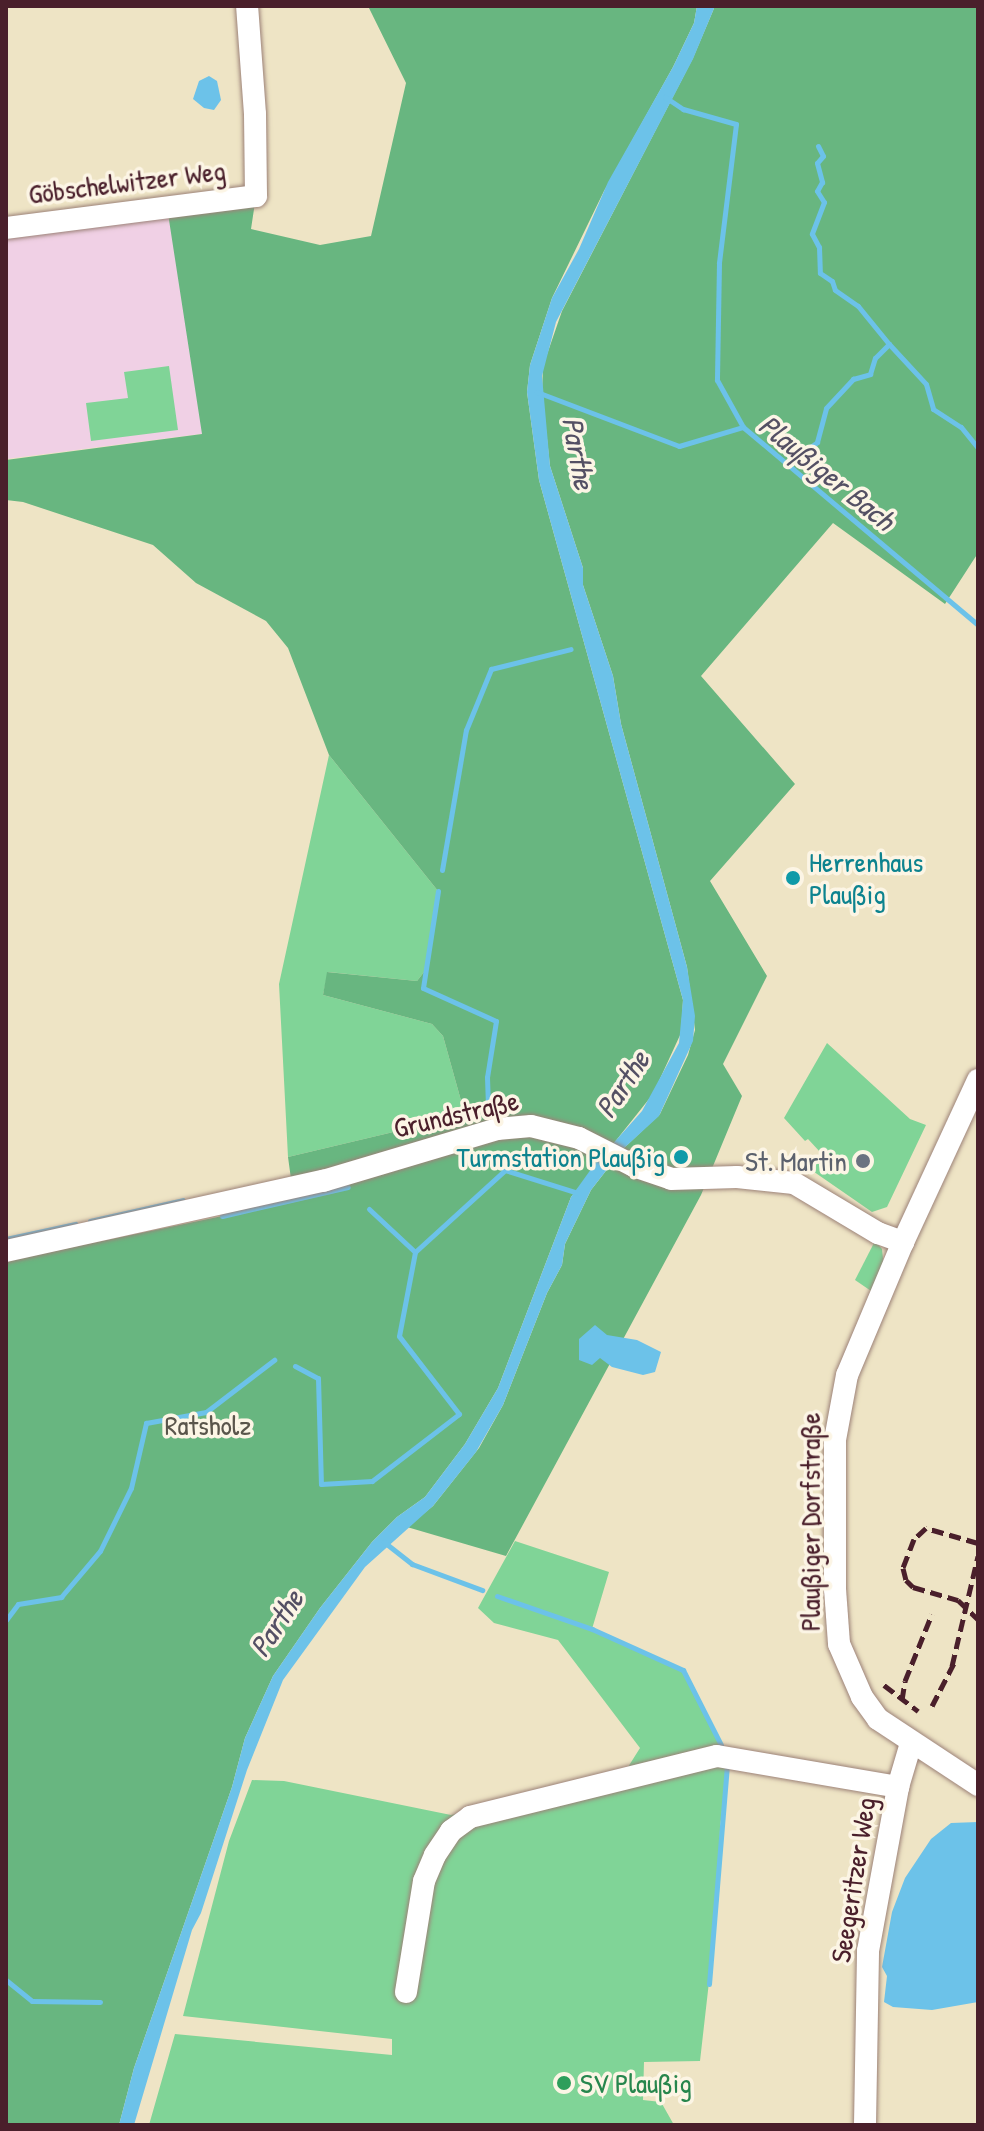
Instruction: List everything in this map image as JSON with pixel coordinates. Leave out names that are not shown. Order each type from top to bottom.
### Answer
[{"type":"street","name":"Göbschelwitzer Weg","points":[[6,228],[256,196],[255,114],[247,6]]},
{"type":"street","name":"Plaußiger Dorfstraße","points":[[975,1778],[911,1743],[878,1719],[862,1697],[839,1644],[835,1601],[835,1440],[847,1375],[903,1242],[978,1080]]},
{"type":"street","name":"Grundstraße","points":[[6,1251],[323,1181],[497,1129],[543,1127],[671,1179],[737,1177],[794,1183],[878,1233],[903,1242]]},
{"type":"street","name":"Seegeritzer Weg","points":[[865,2125],[868,1951],[898,1787],[911,1743]]},
{"type":"street","points":[[406,1992],[424,1881],[451,1831],[470,1817],[717,1756],[898,1787]]},
{"type":"shaded area","points":[[250,202],[216,432],[6,459],[6,234]]},
{"type":"green space","name":"Ratsholz","points":[[368,6],[697,6],[694,23],[673,67],[604,191],[552,298],[530,365],[527,392],[539,480],[683,1000],[681,1033],[653,1094],[571,1197],[498,1388],[465,1444],[425,1497],[397,1517],[372,1542],[320,1608],[273,1676],[245,1738],[232,1787],[134,2068],[119,2125],[6,2125],[6,1261],[294,1201],[288,1157],[465,1115],[443,1036],[432,1024],[323,995],[327,972],[417,981],[424,972],[438,891],[329,755],[288,648],[266,621],[196,583],[153,545],[23,502],[6,500],[6,460],[202,434],[167,207],[256,196],[251,229],[320,245],[371,236],[406,83]]},
{"type":"green space","points":[[715,6],[978,6],[978,553],[945,604],[833,523],[701,676],[795,784],[710,881],[767,976],[723,1064],[742,1096],[701,1195],[506,1556],[407,1527],[433,1506],[479,1448],[503,1405],[547,1293],[562,1265],[565,1244],[591,1190],[623,1149],[660,1114],[688,1055],[695,1030],[687,967],[621,724],[613,676],[583,585],[583,568],[550,466],[542,393],[543,366],[562,311],[693,58]]},
{"type":"green space","points":[[169,366],[178,430],[91,441],[86,403],[128,398],[124,372]]},
{"type":"green space","points":[[329,755],[438,891],[424,972],[417,981],[328,972],[323,995],[432,1024],[443,1036],[465,1115],[288,1157],[279,984]]},
{"type":"green space","points":[[827,1043],[910,1119],[926,1125],[887,1207],[872,1212],[807,1167],[821,1153],[784,1118]]},
{"type":"green space","points":[[875,1241],[882,1249],[884,1268],[874,1293],[855,1280]]},
{"type":"green space","points":[[515,1541],[609,1572],[592,1629],[683,1670],[721,1745],[727,1767],[720,1828],[719,1894],[700,2061],[644,2062],[643,2100],[661,2102],[674,2125],[149,2125],[175,2034],[392,2055],[392,2039],[183,2016],[229,1841],[252,1780],[284,1781],[451,1815],[623,1775],[640,1748],[558,1640],[494,1623],[478,1608]]},
{"type":"water","points":[[697,6],[715,6],[693,59],[556,322],[542,376],[550,466],[583,568],[583,585],[613,676],[621,724],[687,967],[695,1016],[693,1041],[659,1116],[623,1149],[591,1190],[565,1244],[562,1265],[547,1293],[503,1405],[476,1452],[433,1506],[365,1567],[283,1680],[247,1770],[201,1913],[192,1930],[134,2125],[119,2125],[134,2068],[232,1787],[245,1738],[273,1676],[320,1608],[372,1542],[397,1517],[425,1497],[465,1444],[498,1388],[571,1197],[594,1165],[642,1111],[679,1043],[683,1000],[539,480],[527,392],[530,365],[552,298],[579,249],[608,182],[673,67],[694,23]]},
{"type":"water","points":[[209,76],[217,81],[221,100],[214,110],[204,108],[193,99],[199,81]]},
{"type":"water","points":[[595,1325],[607,1335],[637,1340],[661,1352],[655,1372],[643,1375],[612,1367],[600,1358],[592,1365],[579,1360],[579,1339]]},
{"type":"water","points":[[978,1822],[978,2002],[932,2010],[893,2007],[884,2002],[887,1976],[882,1967],[892,1912],[905,1878],[931,1839],[951,1823]]},
{"type":"waterway","points":[[665,97],[683,109],[736,124],[719,263],[717,380],[743,427]]},
{"type":"waterway","points":[[818,146],[823,156],[817,163],[822,182],[817,191],[824,202],[812,234],[819,247],[820,273],[832,281],[835,290],[858,306],[889,344]]},
{"type":"waterway","points":[[786,464],[817,442],[826,408],[853,379],[870,374],[875,358],[889,344],[926,384],[933,409],[961,427],[978,448]]},
{"type":"waterway","name":"Plaußiger Bach","points":[[537,392],[679,446],[743,427],[978,625]]},
{"type":"waterway","points":[[442,870],[466,730],[491,669],[571,649]]},
{"type":"waterway","points":[[438,891],[423,988],[496,1021],[487,1077],[488,1102]]},
{"type":"waterway","points":[[295,1366],[318,1378],[321,1484],[372,1481],[459,1414],[399,1336],[415,1252],[505,1170],[578,1193]]},
{"type":"waterway","points":[[222,1216],[348,1187]]},
{"type":"waterway","points":[[90,1221],[183,1200]]},
{"type":"waterway","points":[[369,1209],[415,1252]]},
{"type":"waterway","points":[[6,1239],[75,1224]]},
{"type":"waterway","points":[[6,1620],[18,1604],[61,1597],[100,1551],[131,1488],[146,1423],[206,1412],[274,1360]]},
{"type":"waterway","points":[[384,1542],[412,1564],[482,1590]]},
{"type":"waterway","points":[[497,1596],[592,1629],[683,1670],[721,1745]]},
{"type":"waterway","points":[[709,1984],[727,1767]]},
{"type":"waterway","points":[[6,1980],[32,2001],[100,2002]]},
{"type":"railway","points":[[978,1543],[926,1528],[914,1539],[903,1568],[906,1580],[913,1587],[958,1600],[978,1619]]},
{"type":"railway","points":[[952,1666],[978,1556]]},
{"type":"railway","points":[[902,1700],[905,1681],[932,1614]]},
{"type":"railway","points":[[932,1706],[956,1659]]},
{"type":"railway","points":[[884,1685],[918,1711]]},
{"type":"place","name":"Herrenhaus Plaußig","points":[[793,878]]},
{"type":"place","name":"Turmstation Plaußig","points":[[681,1157]]},
{"type":"place","name":"St. Martin","points":[[863,1161]]},
{"type":"place","name":"SV Plaußig","points":[[564,2083]]},
{"type":"water label","name":"Parthe","points":[[579,453]]},
{"type":"water label","name":"Parthe","points":[[622,1084]]},
{"type":"water label","name":"Parthe","points":[[276,1623]]}]
